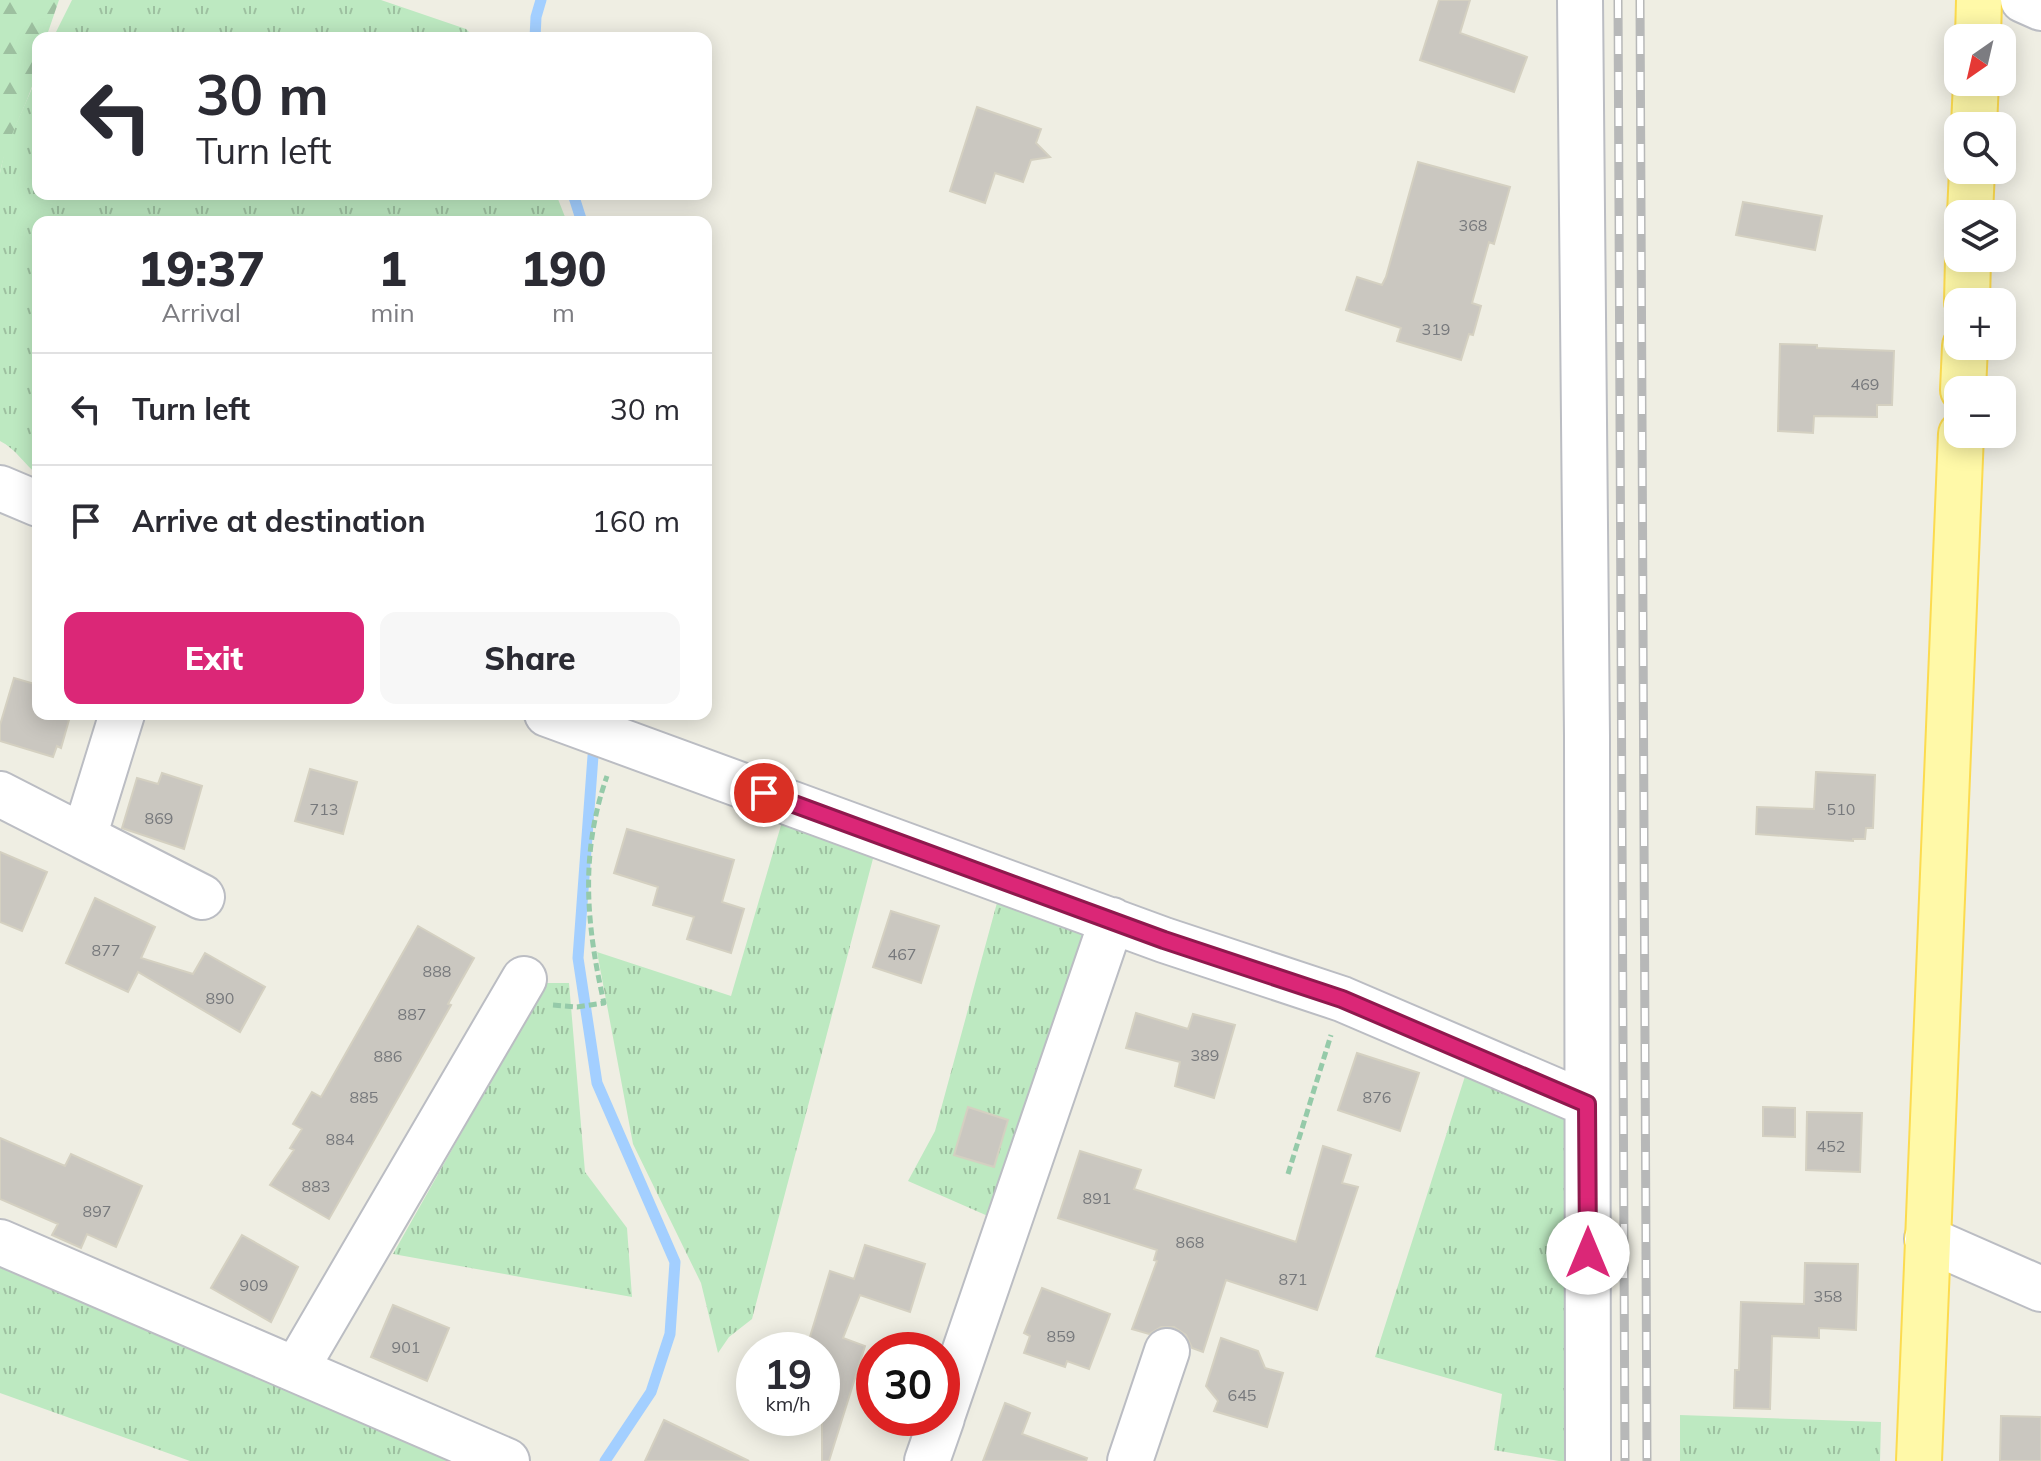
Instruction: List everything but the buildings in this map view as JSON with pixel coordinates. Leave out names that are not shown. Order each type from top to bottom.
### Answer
[{"type":"main road","points":[[1978,24],[1979,0]]},
{"type":"main road","points":[[1919,1461],[1960,448]]},
{"type":"street","points":[[1580,0],[1588,1461]]},
{"type":"street","points":[[2023,0],[2041,8]]},
{"type":"street","points":[[0,488],[32,501]]},
{"type":"street","points":[[84,837],[120,720]]},
{"type":"street","points":[[591,731],[1112,920],[1342,999],[1587,1104]]},
{"type":"street","points":[[0,794],[202,897]]},
{"type":"street","points":[[960,1364],[1112,920]]},
{"type":"street","points":[[296,1369],[524,979]]},
{"type":"street","points":[[1927,1239],[2041,1289]]},
{"type":"street","points":[[0,1242],[507,1461]]},
{"type":"street","points":[[1130,1461],[1167,1351]]},
{"type":"street","points":[[927,1461],[936,1436]]},
{"type":"path","points":[[577,1007],[604,1003],[592,949],[587,870],[601,791],[591,731]]},
{"type":"path","points":[[1288,1174],[1342,999]]},
{"type":"green space","points":[[0,0],[59,0],[48,32],[32,32],[32,86],[0,173]]},
{"type":"green space","points":[[72,0],[381,0],[469,32],[56,32]]},
{"type":"green space","points":[[32,88],[32,200],[558,200],[565,216],[32,216],[32,469],[0,441],[0,173],[5,149]]},
{"type":"green space","points":[[784,815],[875,851],[752,1319],[729,1337],[718,1353],[701,1283],[633,1144],[597,952],[731,996]]},
{"type":"green space","points":[[998,899],[1086,930],[997,1220],[908,1181],[935,1131]]},
{"type":"green space","points":[[546,983],[569,983],[585,1172],[627,1228],[632,1297],[393,1254]]},
{"type":"green space","points":[[1467,1070],[1570,1113],[1576,1461],[1494,1450],[1502,1394],[1375,1357]]},
{"type":"green space","points":[[0,1259],[479,1461],[190,1461],[0,1393]]},
{"type":"green space","points":[[1680,1415],[1881,1422],[1880,1461],[1680,1461]]},
{"type":"waterway","points":[[535,32],[541,0]]},
{"type":"waterway","points":[[575,200],[580,216]]},
{"type":"waterway","points":[[600,743],[593,756],[578,958],[597,1083],[675,1262],[670,1334],[651,1392],[605,1461]]},
{"type":"railway","points":[[1618,0],[1625,1461]]},
{"type":"railway","points":[[1640,0],[1647,1461]]},
{"type":"route","points":[[764,793],[1164,940],[1342,999],[1587,1104],[1588,1253]]}]
